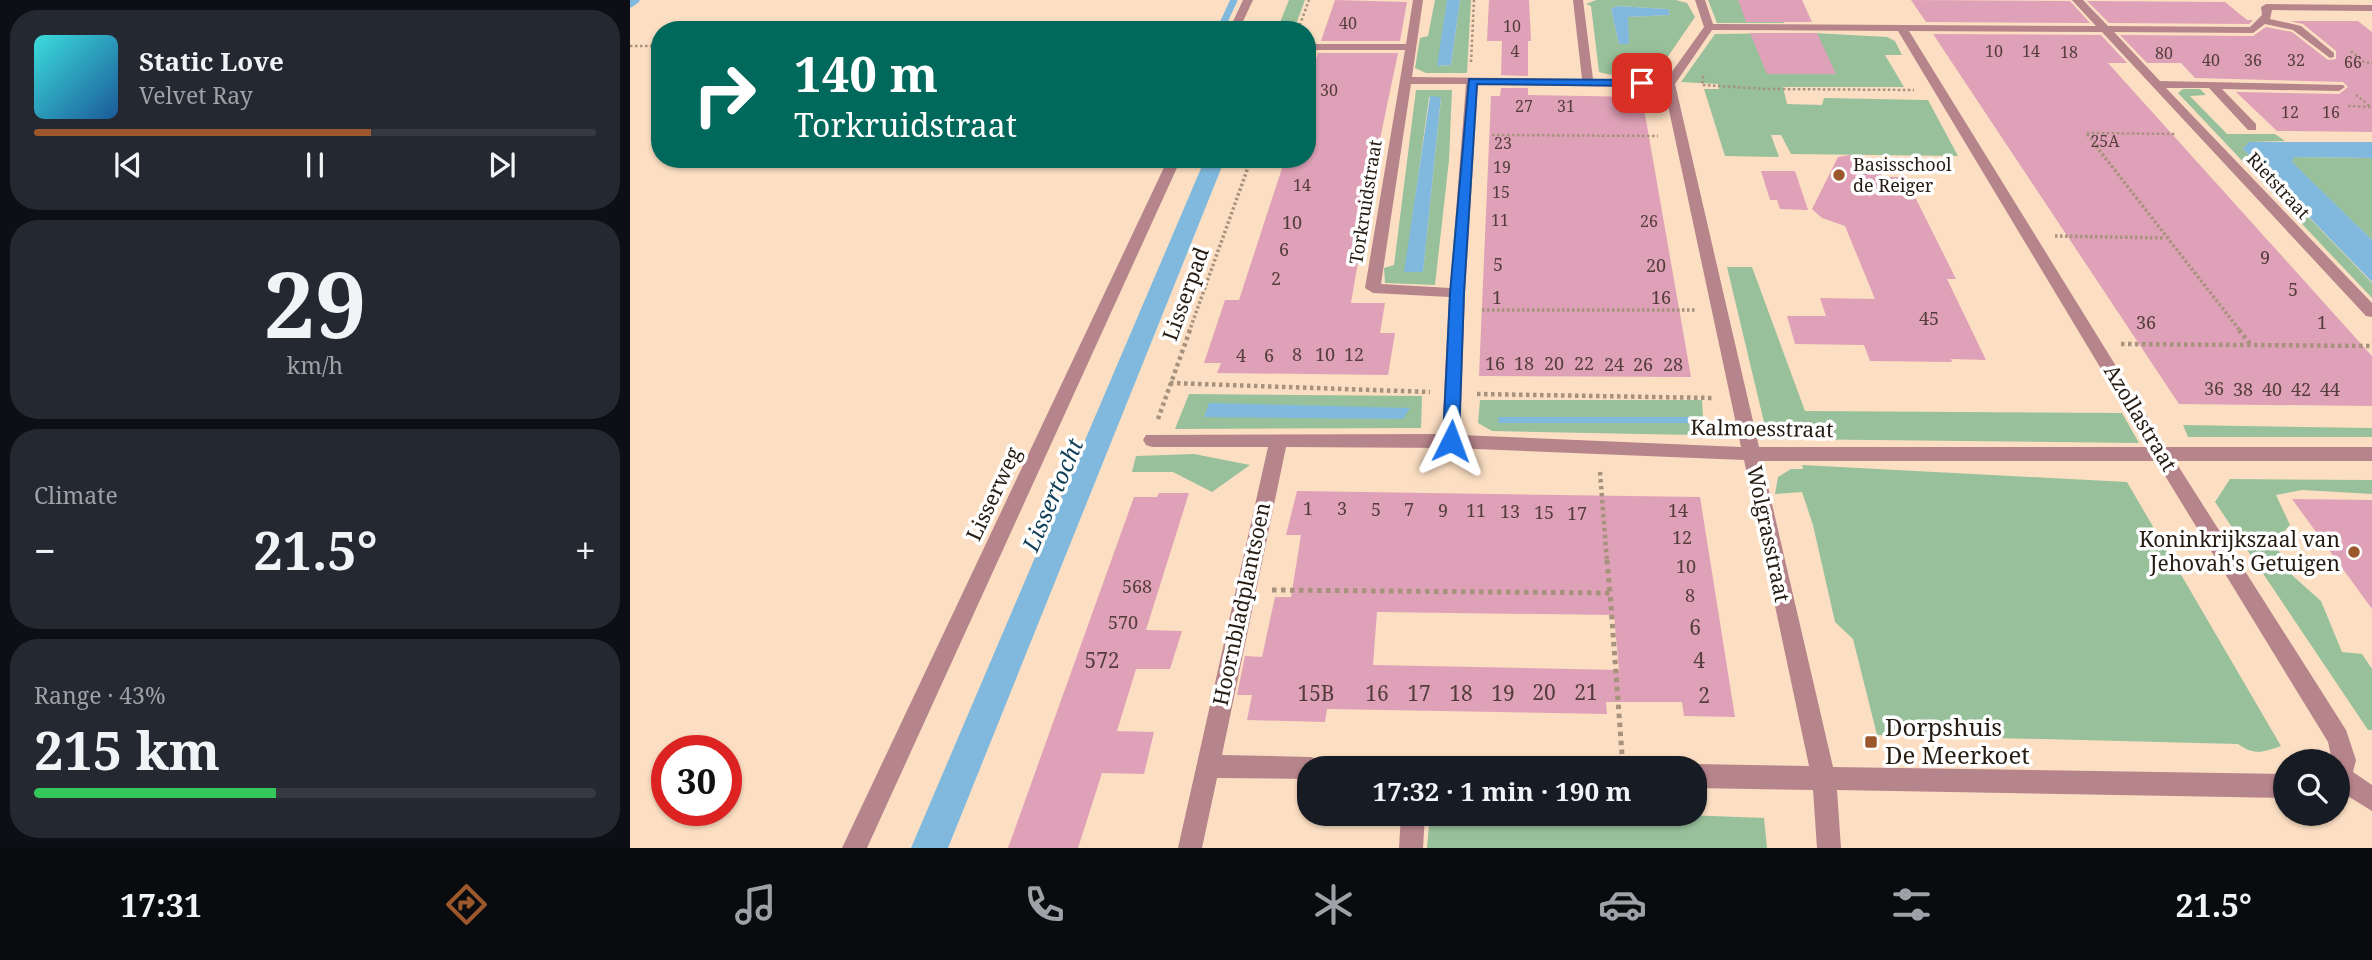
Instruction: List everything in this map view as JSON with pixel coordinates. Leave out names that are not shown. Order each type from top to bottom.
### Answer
[{"type":"street","points":[[1238,21],[1248,0]]},
{"type":"street","name":"Torkruidstraat","points":[[1418,0],[1373,288],[1457,293]]},
{"type":"street","points":[[1578,0],[1588,82]]},
{"type":"street","points":[[1700,0],[1709,27]]},
{"type":"street","name":"Rietstraat","points":[[2077,0],[2372,312]]},
{"type":"street","points":[[1709,27],[2253,30],[2267,16],[2262,4],[2372,8]]},
{"type":"street","points":[[2263,20],[2297,28],[2330,55]]},
{"type":"street","points":[[1406,80],[1668,83],[1709,27]]},
{"type":"street","name":"Azollastraat","points":[[1902,29],[2160,452],[2339,738],[2342,749]]},
{"type":"street","points":[[1316,47],[1411,47]]},
{"type":"street","points":[[1451,441],[1456,310],[1471,81]]},
{"type":"street","name":"Wolgrasstraat","points":[[1668,83],[1824,779],[1829,848]]},
{"type":"street","points":[[2159,84],[2339,87]]},
{"type":"street","name":"Rietstraat","points":[[2211,84],[2252,127]]},
{"type":"street","name":"Lisserweg","points":[[854,848],[1171,168]]},
{"type":"street","name":"Kalmoesstraat","points":[[1152,440],[1451,441],[1751,454],[2372,454]]},
{"type":"street","name":"Hoornbladplantsoen","points":[[1190,848],[1278,442]]},
{"type":"street","points":[[1207,766],[1297,768]]},
{"type":"street","points":[[1707,776],[2273,786]]},
{"type":"street","name":"Azollastraat","points":[[2350,785],[2372,799]]},
{"type":"street","points":[[1411,848],[1412,826]]},
{"type":"path","points":[[1301,21],[1309,0]]},
{"type":"path","points":[[1471,81],[1474,0]]},
{"type":"path","points":[[630,46],[651,46]]},
{"type":"path","points":[[1695,46],[1704,69],[1702,85],[1768,89],[1940,90]]},
{"type":"path","points":[[2206,135],[2086,133],[2250,344]]},
{"type":"path","points":[[1468,135],[1680,136]]},
{"type":"path","name":"Lisserpad","points":[[1152,440],[1248,168]]},
{"type":"path","points":[[2028,236],[2166,238]]},
{"type":"path","points":[[1456,310],[1719,310]]},
{"type":"path","points":[[2095,345],[2372,346]]},
{"type":"path","points":[[1598,447],[1622,756]]},
{"type":"path","points":[[1245,590],[1610,593]]},
{"type":"green space","points":[[1289,0],[1305,0],[1297,21],[1281,21]]},
{"type":"green space","points":[[1435,0],[1447,0],[1438,66],[1451,65],[1460,0],[1471,0],[1467,73],[1426,73],[1415,68],[1420,38],[1428,36]]},
{"type":"green space","points":[[1596,0],[1676,0],[1687,3],[1695,17],[1658,71],[1637,75],[1613,75],[1599,72],[1591,6],[1586,4]],"holes":[[[1617,6],[1668,9],[1670,15],[1626,18],[1629,44],[1619,44],[1611,9]]]},
{"type":"green space","points":[[1708,0],[1738,0],[1781,18],[1784,23],[1717,23]]},
{"type":"green space","points":[[1814,33],[1887,37],[1895,41],[1902,55],[1885,55],[1904,87],[1783,87],[1787,104],[1822,105],[1824,98],[1928,100],[1958,156],[1791,154],[1781,135],[1771,135],[1779,157],[1725,156],[1704,89],[1719,89],[1718,84],[1681,82],[1715,34]]},
{"type":"green space","points":[[2183,89],[2200,89],[2206,95],[2190,96],[2227,134],[2275,134],[2285,141],[2249,142],[2243,149],[2372,283],[2372,298],[2178,93]]},
{"type":"green space","points":[[1416,90],[1452,90],[1449,160],[1435,285],[1385,283],[1384,268],[1394,265]],"holes":[[[1429,97],[1441,98],[1423,271],[1405,272]]]},
{"type":"green space","points":[[2293,157],[2372,158],[2372,240],[2292,163]]},
{"type":"green space","points":[[1727,267],[1752,267],[1805,411],[2122,413],[2139,443],[1768,439]]},
{"type":"green space","points":[[1189,394],[1422,396],[1421,428],[1175,429]]},
{"type":"green space","points":[[1480,400],[1702,400],[1703,417],[1499,417],[1499,423],[1692,423],[1695,435],[1492,431],[1478,423]]},
{"type":"green space","points":[[2183,425],[2372,428],[2372,437],[2188,437]]},
{"type":"green space","points":[[1194,454],[1250,465],[1212,492],[1173,472],[1132,472],[1136,456]]},
{"type":"green space","points":[[1802,465],[2127,482],[2281,746],[2259,752],[2238,744],[1877,735],[1853,639],[1835,622],[1813,525],[1802,492],[1775,494],[1778,477],[1791,469],[1803,469]]},
{"type":"green space","points":[[2230,479],[2372,480],[2372,494],[2302,490],[2276,495],[2290,525],[2274,542],[2293,576],[2321,601],[2342,652],[2362,654],[2372,669],[2372,730],[2368,730],[2215,502]]},
{"type":"green space","points":[[1707,816],[1764,818],[1767,848],[1427,848],[1429,826],[1707,826]]},
{"type":"water","points":[[1447,0],[1460,0],[1451,65],[1437,66]]},
{"type":"water","points":[[1617,6],[1668,9],[1670,15],[1628,17],[1629,44],[1619,44],[1611,9]]},
{"type":"water","points":[[1430,96],[1441,97],[1423,272],[1404,272]]},
{"type":"water","points":[[2249,142],[2372,142],[2372,158],[2294,157],[2292,162],[2372,240],[2372,282],[2243,149]]},
{"type":"water","points":[[1201,168],[1221,168],[948,848],[911,848]]},
{"type":"water","points":[[1209,403],[1410,408],[1403,419],[1204,417]]},
{"type":"water","points":[[1499,417],[1695,417],[1692,423],[1498,423]]},
{"type":"building","points":[[1335,0],[1407,2],[1400,41],[1321,41]]},
{"type":"building","points":[[1489,0],[1529,0],[1531,41],[1528,41],[1528,76],[1501,75],[1502,41],[1487,41]]},
{"type":"building","points":[[1738,0],[1802,0],[1812,22],[1746,22]]},
{"type":"building","points":[[1911,0],[2070,1],[2090,23],[1926,22]]},
{"type":"building","points":[[2087,1],[2225,2],[2247,20],[2253,20],[2249,24],[2109,23]]},
{"type":"building","points":[[2290,21],[2358,21],[2372,32],[2372,132],[2277,131],[2236,92],[2339,94],[2348,87],[2343,82],[2195,78],[2181,63],[2147,63],[2120,35],[2253,36],[2266,27],[2292,32],[2328,60],[2336,59],[2336,51],[2303,24]]},
{"type":"building","points":[[1750,33],[1817,33],[1836,74],[1767,74]]},
{"type":"building","points":[[1933,34],[2101,35],[2127,63],[2108,63],[2372,356],[2372,406],[2179,404]]},
{"type":"building","points":[[1318,53],[1398,53],[1374,168],[1351,303],[1385,303],[1380,333],[1395,333],[1388,375],[1217,373],[1221,363],[1204,363],[1225,300],[1239,300],[1282,168],[1316,168]]},
{"type":"building","points":[[1501,88],[1528,88],[1528,95],[1642,97],[1691,377],[1479,376],[1491,96],[1500,96]]},
{"type":"building","points":[[1850,155],[1869,160],[1883,177],[1905,177],[1956,279],[1947,279],[1986,360],[1870,361],[1864,345],[1795,344],[1787,316],[1826,316],[1820,298],[1875,299],[1845,226],[1822,218],[1812,209],[1838,157]]},
{"type":"building","points":[[1761,171],[1795,171],[1808,210],[1780,209],[1777,200],[1770,200]]},
{"type":"building","points":[[1297,491],[1700,497],[1735,717],[1684,716],[1682,702],[1606,702],[1607,714],[1327,709],[1325,722],[1247,720],[1252,695],[1237,695],[1245,656],[1262,657],[1275,597],[1291,597],[1301,535],[1286,535]],"holes":[[[1377,612],[1614,615],[1619,670],[1373,665]]]},
{"type":"building","points":[[1159,493],[1189,493],[1146,630],[1182,631],[1170,669],[1136,669],[1117,731],[1154,732],[1144,774],[1102,773],[1078,848],[1008,848],[1134,497],[1157,497]]},
{"type":"building","name":"Koninkrijkszaal van Jehovah's Getuigen","points":[[2292,499],[2372,500],[2372,609]]},
{"type":"waterway","points":[[630,4],[636,0]]},
{"type":"waterway","points":[[1224,21],[1234,0]]},
{"type":"place","name":"Basisschool de Reiger","points":[[1839,175]]},
{"type":"place","name":"Koninkrijkszaal van Jehovah's Getuigen","points":[[2354,552]]},
{"type":"place","name":"Dorpshuis De Meerkoet","points":[[1871,742]]},
{"type":"route","points":[[1451,441],[1457,293],[1472,81],[1642,83]]},
{"type":"water label","name":"Lissertocht","points":[[1053,495]]}]
